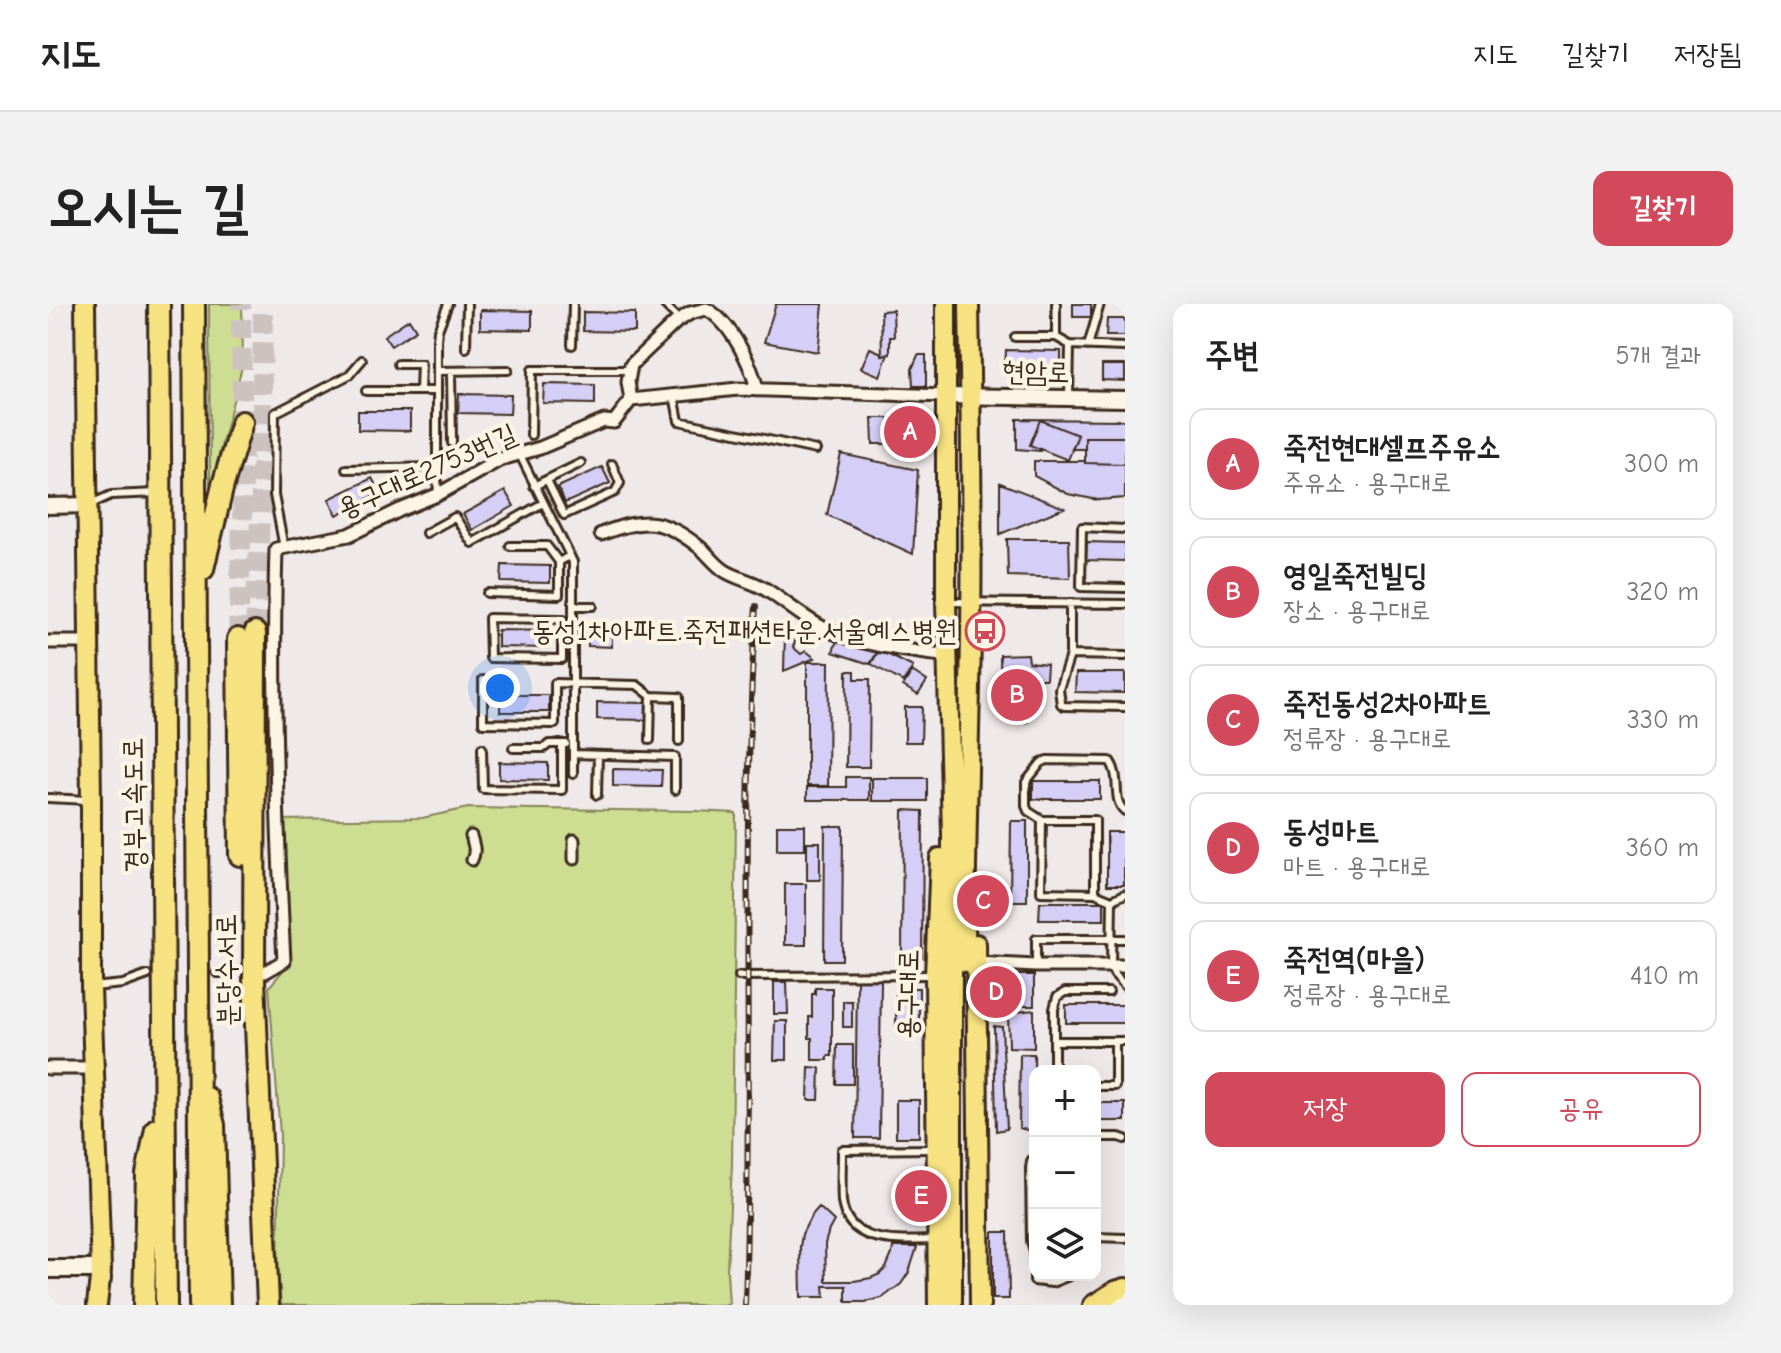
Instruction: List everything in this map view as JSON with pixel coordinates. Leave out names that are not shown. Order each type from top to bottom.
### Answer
[{"type":"highway","name":"경부고속도로","points":[[159,304],[166,1305]]},
{"type":"highway","points":[[194,304],[200,1305]]},
{"type":"highway","points":[[195,600],[242,422]]},
{"type":"highway","name":"분당수서로","points":[[255,1305],[242,1023],[246,636],[254,979],[268,1305]]},
{"type":"highway","points":[[199,1067],[214,1125],[219,1305]]},
{"type":"highway","points":[[144,1305],[147,1174],[165,1086]]},
{"type":"main road","points":[[85,304],[91,988],[101,1269],[106,1305]]},
{"type":"main road","name":"용구대로","points":[[946,304],[947,656],[958,876]]},
{"type":"main road","points":[[969,304],[972,397],[970,686],[976,787],[980,1305]]},
{"type":"main road","name":"용구대로","points":[[941,1303],[935,975],[949,684]]},
{"type":"main road","points":[[941,1303],[958,876],[970,686]]},
{"type":"main road","points":[[958,876],[964,1305]]},
{"type":"main road","points":[[48,1269],[101,1269]]},
{"type":"main road","points":[[97,1305],[101,1269]]},
{"type":"main road","points":[[1093,1305],[1125,1288]]},
{"type":"street","points":[[757,390],[741,348],[714,313],[706,309],[690,313],[676,322],[631,365],[628,382],[631,400],[725,389],[946,396]]},
{"type":"street","name":"현암로","points":[[946,396],[1125,399]]},
{"type":"street","name":"용구대로2753번길","points":[[280,549],[349,535],[437,495],[501,459],[540,448],[604,421],[614,422],[631,400]]},
{"type":"street","points":[[48,506],[88,505]]},
{"type":"street","points":[[601,534],[634,523],[662,524],[690,540],[724,571],[763,588],[827,630],[878,645],[947,656]]},
{"type":"street","points":[[265,972],[284,961],[273,639],[280,549]]},
{"type":"street","points":[[48,642],[89,642]]},
{"type":"street","points":[[471,836],[475,848],[472,860]]},
{"type":"street","points":[[574,840],[574,859]]},
{"type":"street","points":[[975,963],[1125,966]]},
{"type":"street","points":[[48,1068],[95,1068]]},
{"type":"street","points":[[1119,1305],[1125,1301]]},
{"type":"lane","points":[[437,495],[438,330],[448,304]]},
{"type":"lane","points":[[466,348],[467,304]]},
{"type":"lane","points":[[572,345],[573,304]]},
{"type":"lane","points":[[664,304],[675,315]]},
{"type":"lane","points":[[1056,304],[1056,337]]},
{"type":"lane","points":[[1088,346],[1100,304]]},
{"type":"lane","points":[[1015,337],[1056,337],[1070,345],[1125,347]]},
{"type":"lane","points":[[1069,399],[1070,345]]},
{"type":"lane","points":[[280,549],[274,495],[275,413],[349,375],[362,360]]},
{"type":"lane","points":[[398,364],[421,364],[420,391]]},
{"type":"lane","points":[[437,371],[508,370]]},
{"type":"lane","points":[[531,435],[532,370],[630,370]]},
{"type":"lane","points":[[451,371],[452,443]]},
{"type":"lane","points":[[366,391],[437,391]]},
{"type":"lane","points":[[674,395],[679,421],[816,450]]},
{"type":"lane","points":[[519,453],[573,562],[573,774]]},
{"type":"lane","points":[[534,486],[581,463]]},
{"type":"lane","points":[[547,480],[564,515],[615,492],[620,483],[612,464]]},
{"type":"lane","points":[[346,469],[437,467]]},
{"type":"lane","points":[[88,505],[111,495],[159,493]]},
{"type":"lane","points":[[426,533],[455,517],[472,543],[543,503]]},
{"type":"lane","points":[[1125,529],[1082,527],[1081,587],[1125,588]]},
{"type":"lane","points":[[487,593],[559,595],[559,562],[547,546],[510,546]]},
{"type":"lane","points":[[559,562],[569,556]]},
{"type":"lane","points":[[946,602],[1125,604]]},
{"type":"lane","points":[[1070,603],[1070,655],[1059,689],[1061,704],[1125,707]]},
{"type":"lane","points":[[573,606],[593,606]]},
{"type":"lane","points":[[489,618],[562,619],[562,625],[562,659],[490,658],[489,618]]},
{"type":"lane","points":[[562,625],[573,625]]},
{"type":"lane","points":[[1070,655],[1125,656]]},
{"type":"lane","points":[[483,680],[483,723],[555,724],[555,683],[637,685],[651,696],[679,697],[679,741]]},
{"type":"lane","points":[[650,740],[651,696]]},
{"type":"lane","points":[[482,748],[483,789],[562,790],[562,744]]},
{"type":"lane","points":[[513,748],[573,745]]},
{"type":"lane","points":[[573,754],[675,757],[675,790]]},
{"type":"lane","points":[[597,795],[598,755]]},
{"type":"lane","points":[[1095,893],[1095,820],[1042,820],[1032,815],[1026,806],[1026,782],[1047,760],[1110,761],[1117,773],[1118,806],[1125,811]]},
{"type":"lane","points":[[48,798],[91,800]]},
{"type":"lane","points":[[1042,820],[1041,892],[1095,893],[1112,900],[1125,894]]},
{"type":"lane","points":[[1112,900],[1111,966],[1125,986]]},
{"type":"lane","points":[[1036,966],[1036,939],[1125,939]]},
{"type":"lane","points":[[217,973],[230,973]]},
{"type":"lane","points":[[91,988],[123,984],[148,975]]},
{"type":"lane","points":[[739,976],[935,975]]},
{"type":"lane","points":[[1054,1065],[1055,1001],[1060,993],[1109,992]]},
{"type":"lane","points":[[1054,1041],[1125,1041]]},
{"type":"lane","points":[[1101,1086],[1115,1086],[1115,1041]]},
{"type":"lane","points":[[1101,1137],[1125,1139]]},
{"type":"lane","points":[[937,1149],[842,1150],[842,1203],[848,1217],[866,1235],[882,1239],[938,1240]]},
{"type":"lane","points":[[1101,1237],[1125,1238]]},
{"type":"lane","points":[[1034,1281],[1057,1281]]},
{"type":"green space","points":[[209,304],[242,304],[243,363],[210,489]]},
{"type":"green space","points":[[468,808],[736,813],[732,1164],[727,1271],[729,1305],[281,1305],[278,1277],[280,1134],[269,987],[287,966],[280,820],[422,818]]},
{"type":"building","points":[[776,304],[823,304],[818,352],[764,342]]},
{"type":"building","points":[[1073,304],[1091,304],[1091,317],[1073,317]]},
{"type":"building","points":[[480,310],[532,311],[532,330],[480,329]]},
{"type":"building","points":[[893,310],[894,337],[890,337],[890,354],[882,355],[881,311]]},
{"type":"building","points":[[583,312],[635,313],[635,332],[583,331]]},
{"type":"building","points":[[409,319],[416,330],[391,346],[384,336]]},
{"type":"building","points":[[1107,319],[1125,319],[1125,336],[1106,336]]},
{"type":"building","points":[[870,348],[882,355],[888,354],[880,376],[861,368]]},
{"type":"building","points":[[1006,350],[1061,351],[1061,369],[1005,368]]},
{"type":"building","points":[[918,355],[926,355],[926,386],[913,386],[912,369]]},
{"type":"building","points":[[1102,365],[1125,365],[1125,381],[1102,380]]},
{"type":"building","points":[[544,384],[595,385],[595,404],[543,403]]},
{"type":"building","points":[[459,394],[511,395],[510,414],[458,413]]},
{"type":"building","points":[[358,411],[410,411],[410,431],[358,430]]},
{"type":"building","points":[[872,418],[916,420],[916,444],[873,444]]},
{"type":"building","points":[[1017,419],[1125,420],[1125,437],[1085,437],[1085,449],[1072,449],[1078,435],[1040,420],[1030,445],[1040,451],[1017,449]]},
{"type":"building","points":[[1040,420],[1078,435],[1068,460],[1030,445]]},
{"type":"building","points":[[1085,437],[1125,437],[1125,464],[1085,463]]},
{"type":"building","points":[[841,454],[918,470],[913,554],[827,515]]},
{"type":"building","points":[[1034,461],[1125,464],[1125,498],[1098,500],[1068,494],[1034,476]]},
{"type":"building","points":[[602,467],[610,483],[565,503],[558,487]]},
{"type":"building","points":[[372,478],[380,493],[337,515],[329,499]]},
{"type":"building","points":[[1000,483],[1064,508],[1000,534]]},
{"type":"building","points":[[505,491],[514,506],[472,530],[463,514]]},
{"type":"building","points":[[1007,539],[1069,539],[1070,578],[1008,576]]},
{"type":"building","points":[[1087,542],[1125,543],[1125,561],[1086,560]]},
{"type":"building","points":[[502,565],[550,566],[550,583],[501,582]]},
{"type":"building","points":[[585,624],[591,624],[591,629],[612,630],[612,647],[588,646]]},
{"type":"building","points":[[498,630],[547,631],[547,648],[498,647]]},
{"type":"building","points":[[785,634],[795,642],[793,647],[801,654],[806,651],[815,658],[784,671]]},
{"type":"building","points":[[837,640],[878,651],[870,664],[833,652]]},
{"type":"building","points":[[878,652],[913,667],[903,682],[871,664]]},
{"type":"building","points":[[1028,654],[1029,662],[1047,664],[1046,679],[1033,679],[1034,711],[1028,711],[1028,722],[1009,723],[1001,712],[1000,655]]},
{"type":"building","points":[[807,662],[829,662],[828,786],[807,786]]},
{"type":"building","points":[[847,671],[855,671],[855,679],[870,679],[869,767],[846,767]]},
{"type":"building","points":[[912,671],[927,681],[918,695],[903,686]]},
{"type":"building","points":[[1076,673],[1125,673],[1125,693],[1075,692]]},
{"type":"building","points":[[500,695],[549,695],[549,712],[500,712]]},
{"type":"building","points":[[597,702],[646,703],[646,720],[597,719]]},
{"type":"building","points":[[905,707],[922,707],[921,742],[905,742]]},
{"type":"building","points":[[499,762],[548,763],[548,780],[499,779]]},
{"type":"building","points":[[613,769],[662,770],[661,787],[613,786]]},
{"type":"building","points":[[846,777],[869,777],[869,800],[807,800],[807,787],[846,787]]},
{"type":"building","points":[[872,778],[927,778],[927,801],[872,801]]},
{"type":"building","points":[[1033,781],[1100,781],[1100,799],[1033,799]]},
{"type":"building","points":[[903,810],[923,811],[922,957],[902,957]]},
{"type":"building","points":[[1011,821],[1027,821],[1027,901],[1010,901]]},
{"type":"building","points":[[777,825],[805,825],[805,850],[777,850]]},
{"type":"building","points":[[825,826],[843,826],[842,960],[824,960]]},
{"type":"building","points":[[1107,832],[1124,832],[1124,885],[1107,885]]},
{"type":"building","points":[[807,842],[820,842],[820,880],[807,880]]},
{"type":"building","points":[[785,884],[806,884],[806,945],[785,945]]},
{"type":"building","points":[[1040,902],[1104,902],[1104,920],[1039,920]]},
{"type":"building","points":[[988,971],[1004,971],[1003,1014],[990,1013]]},
{"type":"building","points":[[1014,975],[1034,975],[1034,1006],[1014,1006]]},
{"type":"building","points":[[857,980],[881,980],[879,1138],[855,1138]]},
{"type":"building","points":[[774,982],[787,982],[788,1014],[774,1014]]},
{"type":"building","points":[[815,988],[832,988],[832,1056],[828,1056],[828,1060],[812,1060],[809,1017],[812,1017]]},
{"type":"building","points":[[896,988],[919,988],[919,1026],[896,1026]]},
{"type":"building","points":[[843,1001],[852,1001],[852,1027],[843,1027]]},
{"type":"building","points":[[1066,1005],[1125,1005],[1125,1023],[1066,1023]]},
{"type":"building","points":[[1034,1010],[1034,1048],[1009,1047],[1008,1013]]},
{"type":"building","points":[[775,1021],[787,1021],[787,1060],[774,1060]]},
{"type":"building","points":[[994,1026],[1002,1027],[1007,1129],[996,1131]]},
{"type":"building","points":[[837,1045],[853,1045],[853,1084],[836,1084]]},
{"type":"building","points":[[1020,1054],[1034,1054],[1034,1065],[1029,1065],[1029,1130],[1019,1128]]},
{"type":"building","points":[[809,1067],[820,1068],[819,1100],[808,1100]]},
{"type":"building","points":[[896,1100],[919,1100],[919,1137],[896,1137]]},
{"type":"building","points":[[1101,1103],[1125,1103],[1125,1121],[1101,1121]]},
{"type":"building","points":[[819,1207],[834,1221],[825,1244],[826,1281],[871,1278],[886,1268],[893,1247],[917,1247],[909,1272],[901,1284],[882,1298],[865,1302],[846,1302],[846,1286],[824,1286],[825,1297],[801,1297],[802,1234]]},
{"type":"building","points":[[993,1232],[1008,1232],[1009,1299],[993,1299]]},
{"type":"tunnel","points":[[238,639],[243,493],[241,304]]},
{"type":"tunnel","points":[[255,633],[261,494],[263,304]]},
{"type":"railway","points":[[745,1305],[749,781],[756,606]]},
{"type":"place","name":"죽전현대셀프주유소","points":[[910,432]]},
{"type":"place","name":"동성1차아파트.죽전패션타운.서울예스병원","points":[[985,631]]},
{"type":"place","name":"영일죽전빌딩","points":[[1017,695]]},
{"type":"place","name":"죽전동성2차아파트","points":[[983,901]]},
{"type":"place","name":"동성마트","points":[[996,992]]},
{"type":"place","name":"죽전역(마을)","points":[[921,1196]]}]
